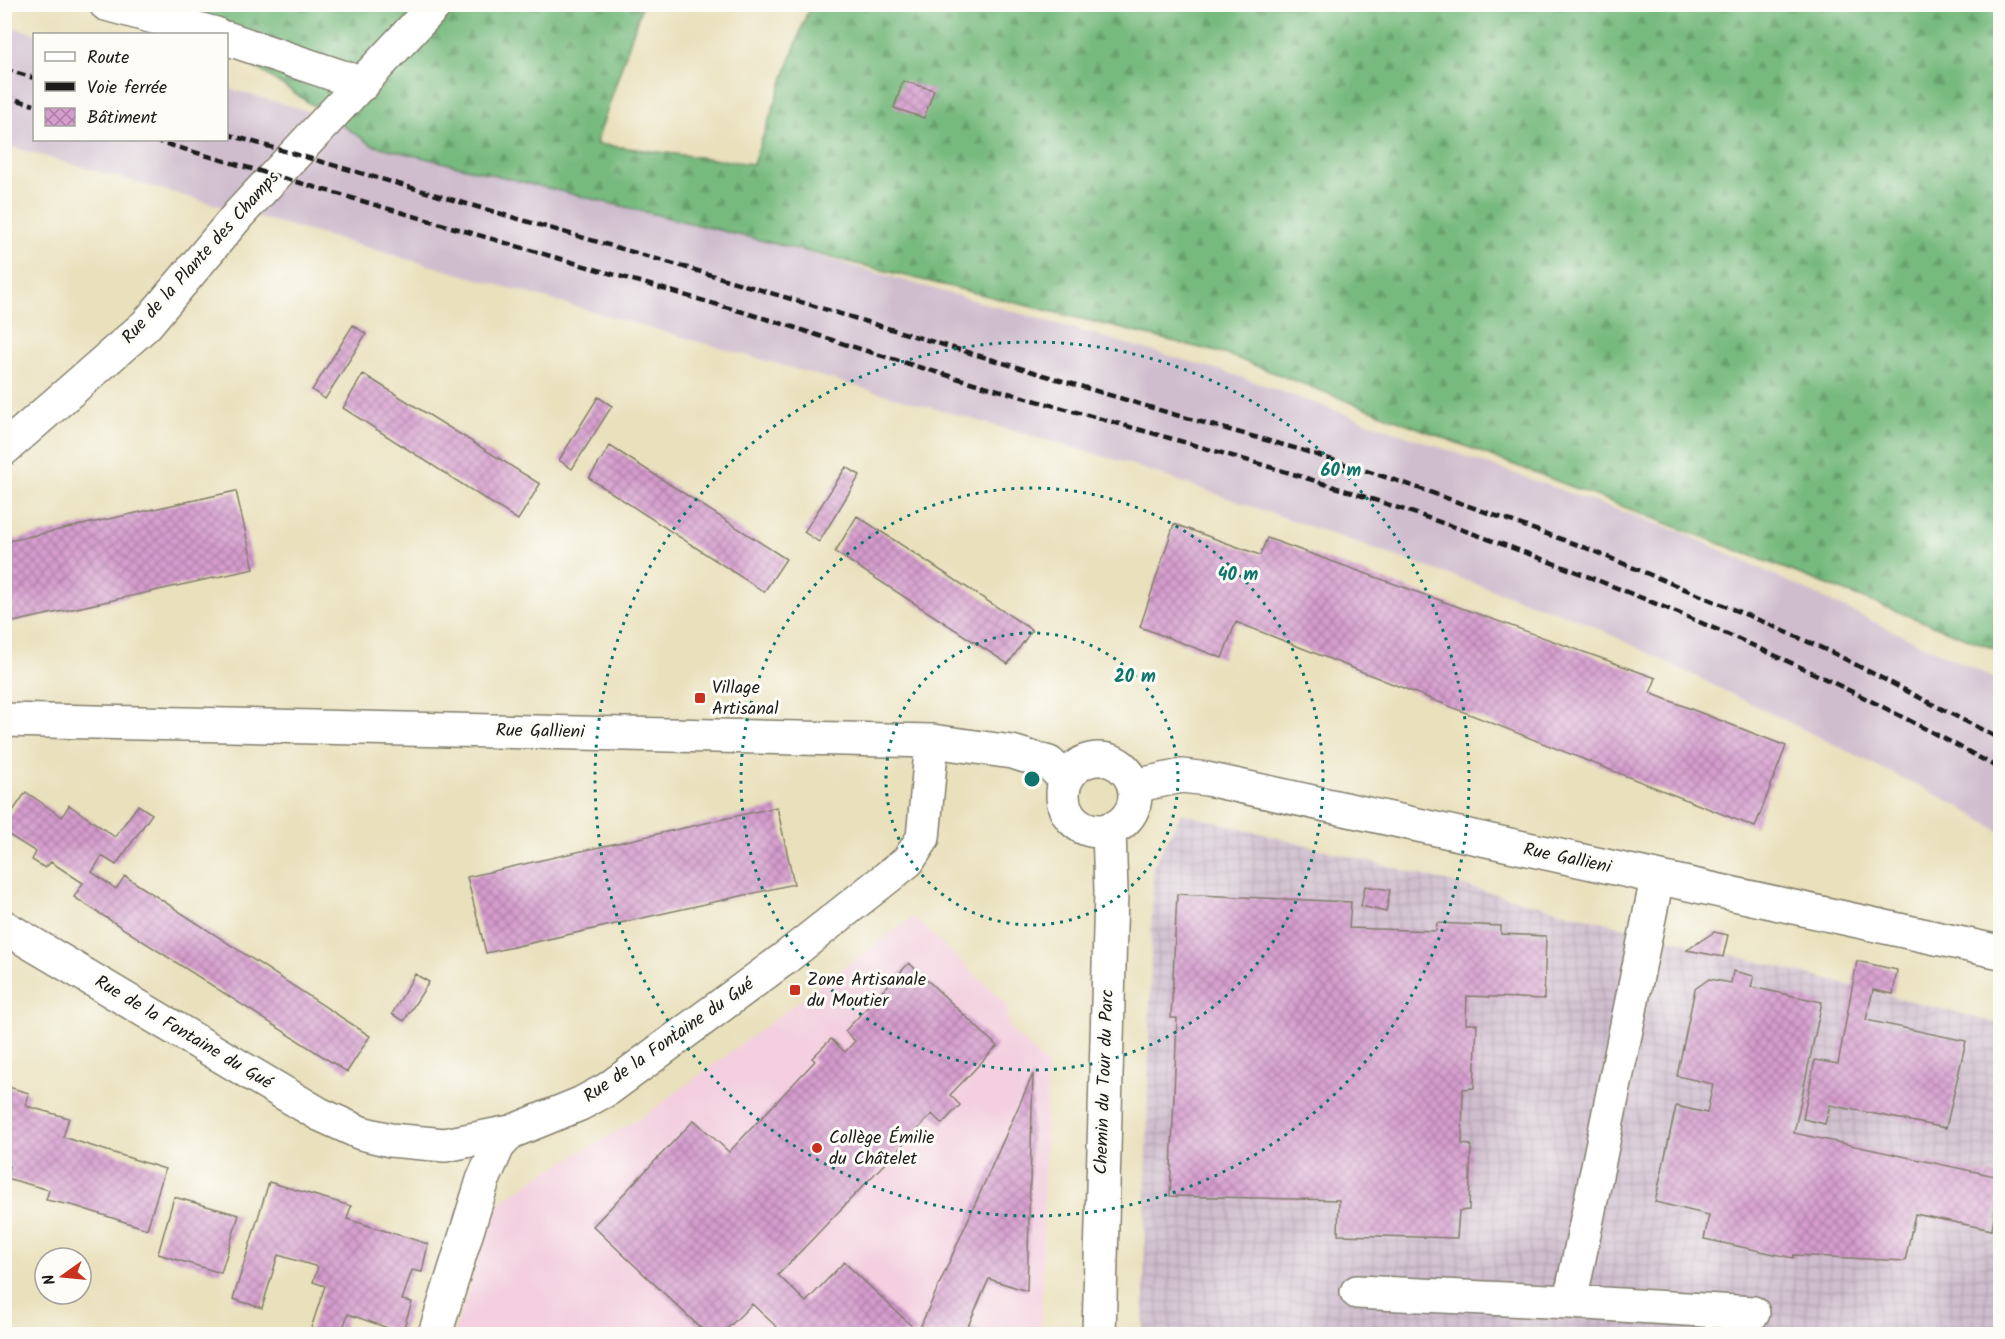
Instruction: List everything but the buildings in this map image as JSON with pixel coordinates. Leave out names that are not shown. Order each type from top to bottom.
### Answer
[{"type":"street","points":[[106,4],[212,33]]},
{"type":"street","name":"Rue de la Plante des Champs","points":[[4,449],[146,325],[239,214],[436,4]]},
{"type":"street","points":[[228,39],[363,84]]},
{"type":"street","name":"Rue Gallieni","points":[[4,720],[932,741],[1012,752],[1049,763],[1066,780]]},
{"type":"street","name":"Rue de la Fontaine du Gué","points":[[4,927],[319,1114],[361,1133],[390,1140],[445,1145],[511,1132],[580,1104],[608,1089],[784,959],[908,861],[923,838],[932,741]]},
{"type":"street","points":[[1102,759],[1122,767],[1134,786],[1132,808],[1127,818],[1109,830],[1086,829],[1075,823],[1063,803],[1066,780],[1080,763],[1102,759]]},
{"type":"street","name":"Rue Gallieni","points":[[1134,786],[1182,776],[1207,779],[1657,879],[2001,951]]},
{"type":"street","name":"Chemin du Tour du Parc","points":[[1099,1335],[1111,892],[1109,830]]},
{"type":"street","points":[[1570,1302],[1657,879]]},
{"type":"street","points":[[435,1335],[483,1180],[498,1146],[511,1132]]},
{"type":"street","points":[[1357,1292],[1753,1313]]},
{"type":"shaded area","points":[[4,25],[33,33],[33,141],[228,141],[228,88],[1226,372],[1686,534],[2000,681],[2000,832],[1957,805],[1583,621],[1127,463],[5,145]]},
{"type":"shaded area","points":[[1181,813],[2000,1024],[2000,1334],[1143,1334],[1153,866]]},
{"type":"shaded area","name":"Collège Émilie du Châtelet","points":[[913,917],[1007,1004],[1008,1027],[1047,1065],[1041,1334],[454,1334],[495,1207],[534,1179],[644,1116]]},
{"type":"green space","points":[[163,5],[642,5],[596,144],[753,164],[810,5],[2000,5],[2000,651],[1225,354],[372,145],[228,49],[228,33],[205,33]]},
{"type":"railway","points":[[4,69],[33,78]]},
{"type":"railway","points":[[4,96],[33,105]]},
{"type":"railway","points":[[228,135],[698,271],[1176,415],[1298,449],[1410,485],[1586,548],[1766,623],[1835,654],[2000,739]]},
{"type":"railway","points":[[156,141],[787,325],[976,384],[1230,455],[1384,503],[1565,568],[1743,641],[1830,681],[2000,769]]},
{"type":"place","name":"Village Artisanal","points":[[700,698]]},
{"type":"place","name":"Zone Artisanale du Moutier","points":[[795,990]]},
{"type":"place","name":"Collège Émilie du Châtelet","points":[[817,1148]]}]
